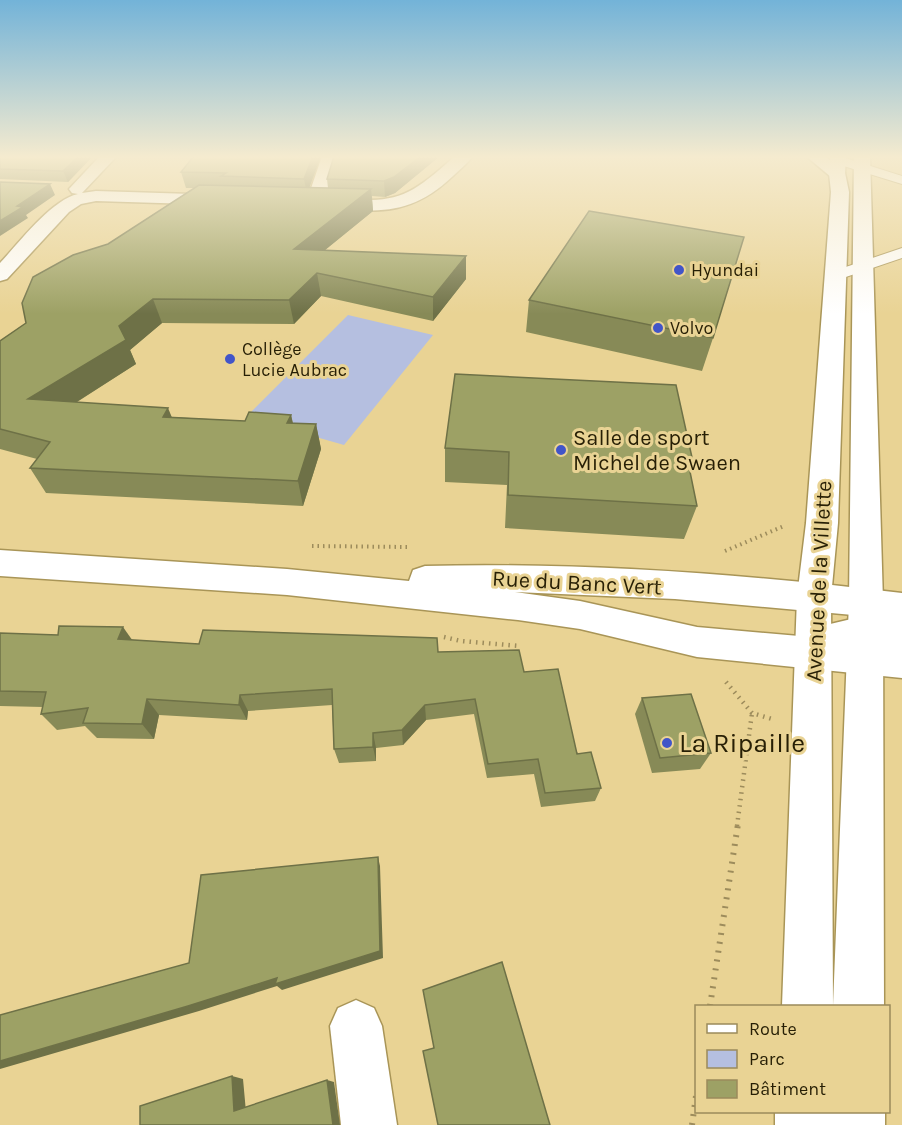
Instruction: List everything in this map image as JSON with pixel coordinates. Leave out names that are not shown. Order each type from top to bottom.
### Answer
[{"type":"street","points":[[0,275],[63,208]]},
{"type":"street","name":"Avenue de la Villette","points":[[842,208],[875,638],[859,1005]]},
{"type":"street","name":"Avenue de la Villette","points":[[807,1005],[812,863],[813,623],[822,512],[856,208]]},
{"type":"street","name":"Rue du Banc Vert","points":[[0,563],[287,582],[549,610],[697,642],[841,617],[875,638]]},
{"type":"street","name":"Rue du Banc Vert","points":[[287,582],[530,577],[813,623],[875,638],[902,634]]},
{"type":"street","name":"Rue du Banc Vert","points":[[875,638],[902,607]]},
{"type":"street","points":[[356,1026],[369,1125]]},
{"type":"lane","points":[[848,272],[902,253]]},
{"type":"path","points":[[722,552],[772,532]]},
{"type":"path","points":[[309,546],[408,548]]},
{"type":"path","points":[[436,634],[461,641],[532,647]]},
{"type":"path","points":[[710,1005],[752,713],[728,686],[724,677]]},
{"type":"path","points":[[692,1125],[695,1103]]},
{"type":"green space","points":[[348,315],[433,335],[344,445],[246,417]]},
{"type":"building","points":[[0,208],[21,208],[0,221]]},
{"type":"building","points":[[163,208],[346,208],[294,249],[466,256],[433,297],[317,273],[289,300],[153,299],[119,326],[126,340],[28,399],[168,408],[163,417],[245,421],[249,412],[291,415],[287,423],[316,424],[298,481],[30,468],[50,442],[0,429],[0,341],[26,323],[22,303],[33,277],[73,255],[108,244]]},
{"type":"building","points":[[589,211],[744,237],[713,338],[529,300]]},
{"type":"building","name":"Salle de sport Michel de Swaen","points":[[455,374],[676,385],[693,462],[688,462],[697,506],[508,495],[509,452],[445,448]]},
{"type":"building","points":[[59,626],[123,627],[118,639],[199,644],[203,630],[437,638],[438,652],[519,650],[524,672],[558,669],[577,754],[591,752],[601,788],[545,793],[538,759],[488,764],[475,699],[425,705],[402,730],[373,733],[373,747],[334,749],[332,689],[240,695],[239,705],[147,699],[142,724],[83,723],[88,708],[41,714],[46,692],[0,691],[0,633],[58,635]]},
{"type":"building","points":[[691,694],[711,753],[660,758],[642,698]]},
{"type":"building","points":[[378,857],[380,951],[275,984],[277,978],[0,1061],[0,1015],[189,963],[201,875]]},
{"type":"building","points":[[502,962],[550,1125],[438,1125],[423,1051],[434,1048],[423,990]]},
{"type":"building","points":[[232,1076],[234,1111],[327,1080],[333,1125],[140,1125],[140,1106]]},
{"type":"place","name":"Hyundai","points":[[679,270]]},
{"type":"place","name":"Volvo","points":[[658,328]]},
{"type":"place","name":"Collège Lucie Aubrac","points":[[230,359]]},
{"type":"place","name":"Salle de sport Michel de Swaen","points":[[561,450]]},
{"type":"place","name":"La Ripaille","points":[[667,743]]}]
